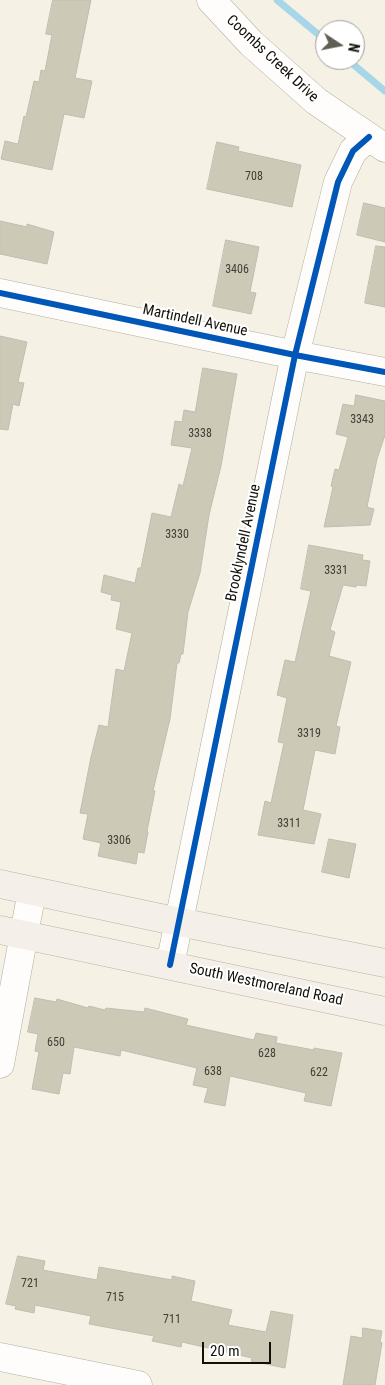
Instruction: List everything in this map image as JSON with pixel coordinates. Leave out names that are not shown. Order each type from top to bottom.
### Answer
[{"type":"main road","points":[[0,884],[385,963]]},
{"type":"main road","name":"South Westmoreland Road","points":[[12,932],[385,1011]]},
{"type":"street","name":"Coombs Creek Drive","points":[[211,0],[251,43],[287,77],[316,101],[377,142]]},
{"type":"street","name":"Brooklyndell Avenue","points":[[170,965],[295,355],[338,182],[352,151],[377,142]]},
{"type":"street","name":"Martindell Avenue","points":[[0,293],[385,372]]},
{"type":"street","points":[[0,1064],[12,932],[32,891]]},
{"type":"street","points":[[0,1356],[138,1385]]},
{"type":"building","points":[[53,0],[91,0],[75,78],[92,81],[84,118],[64,114],[52,170],[1,159],[5,141],[18,144],[34,81],[39,82],[41,70],[45,71],[52,35],[46,34]]},
{"type":"building","points":[[217,142],[239,147],[238,151],[301,165],[292,207],[207,189]]},
{"type":"building","points":[[364,203],[385,208],[385,242],[357,235]]},
{"type":"building","points":[[0,221],[27,227],[27,224],[54,232],[47,264],[0,254]]},
{"type":"building","points":[[226,240],[259,247],[250,292],[256,293],[251,314],[213,306]]},
{"type":"building","points":[[376,246],[385,247],[385,307],[365,303]]},
{"type":"building","points":[[0,336],[27,342],[18,382],[24,383],[19,406],[13,404],[8,430],[0,429]]},
{"type":"building","points":[[203,368],[237,374],[221,466],[209,515],[200,573],[188,612],[183,654],[181,654],[179,663],[177,663],[170,719],[153,791],[155,791],[144,853],[138,852],[136,864],[98,856],[101,843],[83,839],[88,814],[80,813],[91,757],[99,725],[108,727],[116,669],[124,671],[132,633],[116,629],[121,602],[111,600],[112,595],[101,592],[104,575],[135,583],[138,568],[141,568],[152,513],[171,517],[179,484],[183,486],[192,448],[171,445],[175,421],[182,422],[184,410],[195,412]]},
{"type":"building","points":[[356,395],[385,401],[385,435],[377,459],[367,507],[374,509],[370,525],[324,527],[335,469],[339,470],[348,437],[336,434],[343,404],[354,406]]},
{"type":"building","points":[[309,545],[363,555],[362,560],[370,561],[366,586],[343,585],[330,630],[335,632],[329,656],[351,662],[336,726],[340,727],[335,754],[315,750],[303,810],[321,814],[314,844],[258,835],[265,801],[271,803],[284,743],[278,742],[287,698],[277,695],[285,660],[295,662],[311,591],[301,589]]},
{"type":"building","points":[[329,839],[356,844],[349,878],[322,872]]},
{"type":"building","points":[[35,998],[56,1002],[57,999],[88,1008],[89,1006],[105,1010],[106,1008],[144,1012],[145,1008],[188,1019],[186,1025],[254,1040],[256,1033],[277,1037],[276,1043],[342,1053],[331,1106],[304,1101],[306,1093],[230,1076],[225,1106],[204,1102],[208,1088],[193,1085],[197,1068],[121,1050],[120,1056],[74,1047],[70,1074],[63,1073],[59,1094],[32,1089],[39,1052],[35,1051],[38,1034],[28,1032]]},
{"type":"building","points":[[18,1256],[45,1261],[43,1270],[97,1280],[99,1267],[172,1280],[172,1276],[195,1281],[191,1301],[232,1310],[228,1325],[266,1332],[271,1311],[293,1315],[285,1368],[251,1361],[252,1358],[182,1342],[181,1347],[152,1341],[154,1336],[89,1324],[91,1316],[35,1305],[34,1313],[15,1309],[16,1306],[6,1304]]},
{"type":"building","points":[[363,1328],[382,1331],[380,1342],[382,1343],[375,1385],[343,1385],[351,1336],[362,1338]]},
{"type":"waterway","points":[[277,0],[315,32]]},
{"type":"waterway","points":[[360,70],[385,91]]},
{"type":"cycle path","points":[[170,965],[295,355],[338,182],[353,151],[369,137]]},
{"type":"cycle path","points":[[0,293],[385,372]]}]
